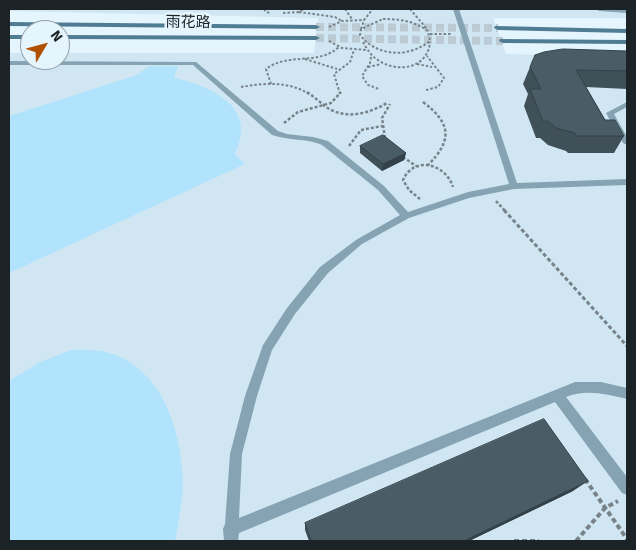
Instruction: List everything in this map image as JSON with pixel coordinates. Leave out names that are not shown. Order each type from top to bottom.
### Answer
[{"type":"street","name":"雨花路","points":[[9,24],[316,27]]},
{"type":"street","points":[[498,28],[627,31]]},
{"type":"street","name":"雨花路","points":[[70,37],[316,38]]},
{"type":"street","points":[[503,41],[627,42]]},
{"type":"lane","points":[[456,9],[514,186]]},
{"type":"lane","points":[[599,9],[627,11]]},
{"type":"lane","points":[[9,63],[188,62],[198,65],[271,129],[287,137],[318,139],[381,188],[406,216]]},
{"type":"lane","points":[[627,104],[610,113],[627,144]]},
{"type":"lane","points":[[627,182],[514,186],[462,197],[406,216],[359,242],[324,270],[291,311],[267,348],[251,396],[236,454],[230,535],[575,388],[601,387],[627,394]]},
{"type":"lane","points":[[557,395],[627,488]]},
{"type":"path","points":[[264,9],[269,13],[293,12],[304,9]]},
{"type":"path","points":[[345,9],[352,19]]},
{"type":"path","points":[[373,9],[364,20],[360,35],[371,57],[384,65]]},
{"type":"path","points":[[410,9],[426,25],[430,41],[427,56],[416,64]]},
{"type":"path","points":[[327,29],[333,24],[352,19],[364,20]]},
{"type":"path","points":[[362,30],[373,22],[393,19],[414,22],[428,33],[464,34]]},
{"type":"path","points":[[327,40],[339,47],[366,50]]},
{"type":"path","points":[[363,41],[370,46],[393,52],[417,50],[430,41]]},
{"type":"path","points":[[271,84],[266,69],[271,64],[289,58],[326,56],[339,47]]},
{"type":"path","points":[[271,129],[286,122],[298,112],[331,103],[341,93],[334,74],[337,70],[352,62],[354,50]]},
{"type":"path","points":[[427,56],[432,67]]},
{"type":"path","points":[[371,57],[368,68],[362,76],[363,81],[379,89]]},
{"type":"path","points":[[299,58],[337,70]]},
{"type":"path","points":[[368,68],[384,65],[401,67],[416,64],[432,67],[442,73],[444,82],[434,90],[426,90]]},
{"type":"path","points":[[228,92],[249,86],[271,84],[302,90],[325,106],[342,114],[370,113],[388,103],[382,118],[384,136],[388,144]]},
{"type":"path","points":[[423,102],[438,114],[446,127],[447,135],[441,152],[428,166]]},
{"type":"path","points":[[337,153],[350,144],[354,135],[362,129],[382,126]]},
{"type":"path","points":[[398,153],[416,166]]},
{"type":"path","points":[[429,208],[405,185],[404,174],[416,166],[436,167],[448,175],[452,185],[462,197]]},
{"type":"path","points":[[487,192],[627,346]]},
{"type":"path","points":[[583,476],[627,539]]},
{"type":"path","points":[[576,541],[605,508]]},
{"type":"path","points":[[514,541],[539,541]]},
{"type":"shaded area","points":[[9,9],[627,9],[627,18],[493,18],[506,54],[627,57],[627,541],[9,541],[9,53],[20,53],[20,70],[70,70],[70,53],[314,53],[318,18],[9,11]]},
{"type":"shaded area","points":[[149,66],[178,66],[174,78],[216,93],[233,107],[239,116],[241,127],[240,141],[235,154],[245,164],[9,273],[9,116],[137,75]]},
{"type":"shaded area","points":[[71,350],[103,351],[129,362],[143,373],[164,401],[176,434],[183,478],[175,541],[9,541],[9,381],[40,362]]},
{"type":"building","points":[[563,49],[627,51],[627,71],[576,70],[605,120],[615,120],[624,136],[576,136],[575,133],[556,128],[548,121],[543,121],[530,89],[541,89],[530,67],[535,55]]},
{"type":"building","points":[[383,135],[406,153],[383,164],[360,146]]},
{"type":"building","points":[[544,419],[588,481],[464,541],[311,541],[305,523]]},
{"type":"tunnel","points":[[316,27],[498,28]]},
{"type":"tunnel","points":[[316,38],[503,41]]}]
